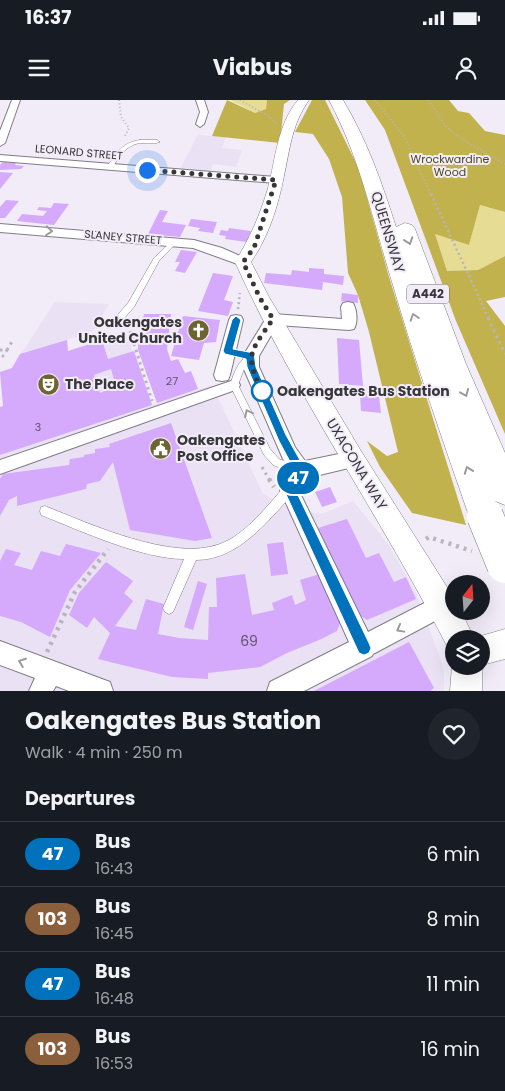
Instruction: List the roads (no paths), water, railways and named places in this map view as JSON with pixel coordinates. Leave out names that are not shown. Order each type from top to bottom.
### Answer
[{"type":"highway","name":"QUEENSWAY","points":[[336,100],[355,132],[374,184],[429,364],[505,565]]},
{"type":"highway","name":"QUEENSWAY","points":[[350,100],[364,121],[391,183],[453,364],[505,489]]},
{"type":"street","points":[[1,140],[16,100]]},
{"type":"street","points":[[200,100],[204,112],[200,124]]},
{"type":"street","points":[[243,262],[254,248],[276,180],[290,118],[304,100]]},
{"type":"street","name":"LEONARD STREET","points":[[0,158],[276,180]]},
{"type":"street","name":"SLANEY STREET","points":[[0,228],[139,239],[170,246],[194,244],[218,251],[243,262]]},
{"type":"street","name":"UXACONA WAY","points":[[243,262],[260,298],[455,630]]},
{"type":"street","points":[[301,471],[282,438],[251,367],[250,356],[273,319],[349,325],[348,307]]},
{"type":"street","points":[[222,375],[236,320]]},
{"type":"street","points":[[228,351],[250,356]]},
{"type":"street","points":[[0,467],[234,385]]},
{"type":"street","points":[[301,471],[353,459]]},
{"type":"street","points":[[301,471],[295,484],[289,490],[364,648]]},
{"type":"street","points":[[279,691],[364,648],[442,605]]},
{"type":"street","points":[[490,648],[505,644]]},
{"type":"street","points":[[0,653],[44,678],[101,691]]},
{"type":"street","points":[[466,691],[467,675]]},
{"type":"lane","points":[[110,167],[122,148],[130,142],[141,140],[157,142]]},
{"type":"lane","points":[[117,321],[146,280],[156,260],[170,246]]},
{"type":"lane","points":[[250,356],[241,367],[234,385],[267,452],[276,462],[301,471]]},
{"type":"lane","points":[[45,511],[116,538],[161,551],[192,555],[220,551],[234,543],[258,523],[289,490]]},
{"type":"lane","points":[[169,608],[192,555]]},
{"type":"place","name":"Oakengates United Church","points":[[198,330]]},
{"type":"place","name":"The Place","points":[[49,384]]},
{"type":"place","name":"Oakengates Bus Station","points":[[262,391]]},
{"type":"place","name":"Oakengates Post Office","points":[[161,448]]},
{"type":"park label","name":"Wrockwardine Wood","points":[[450,165]]}]
